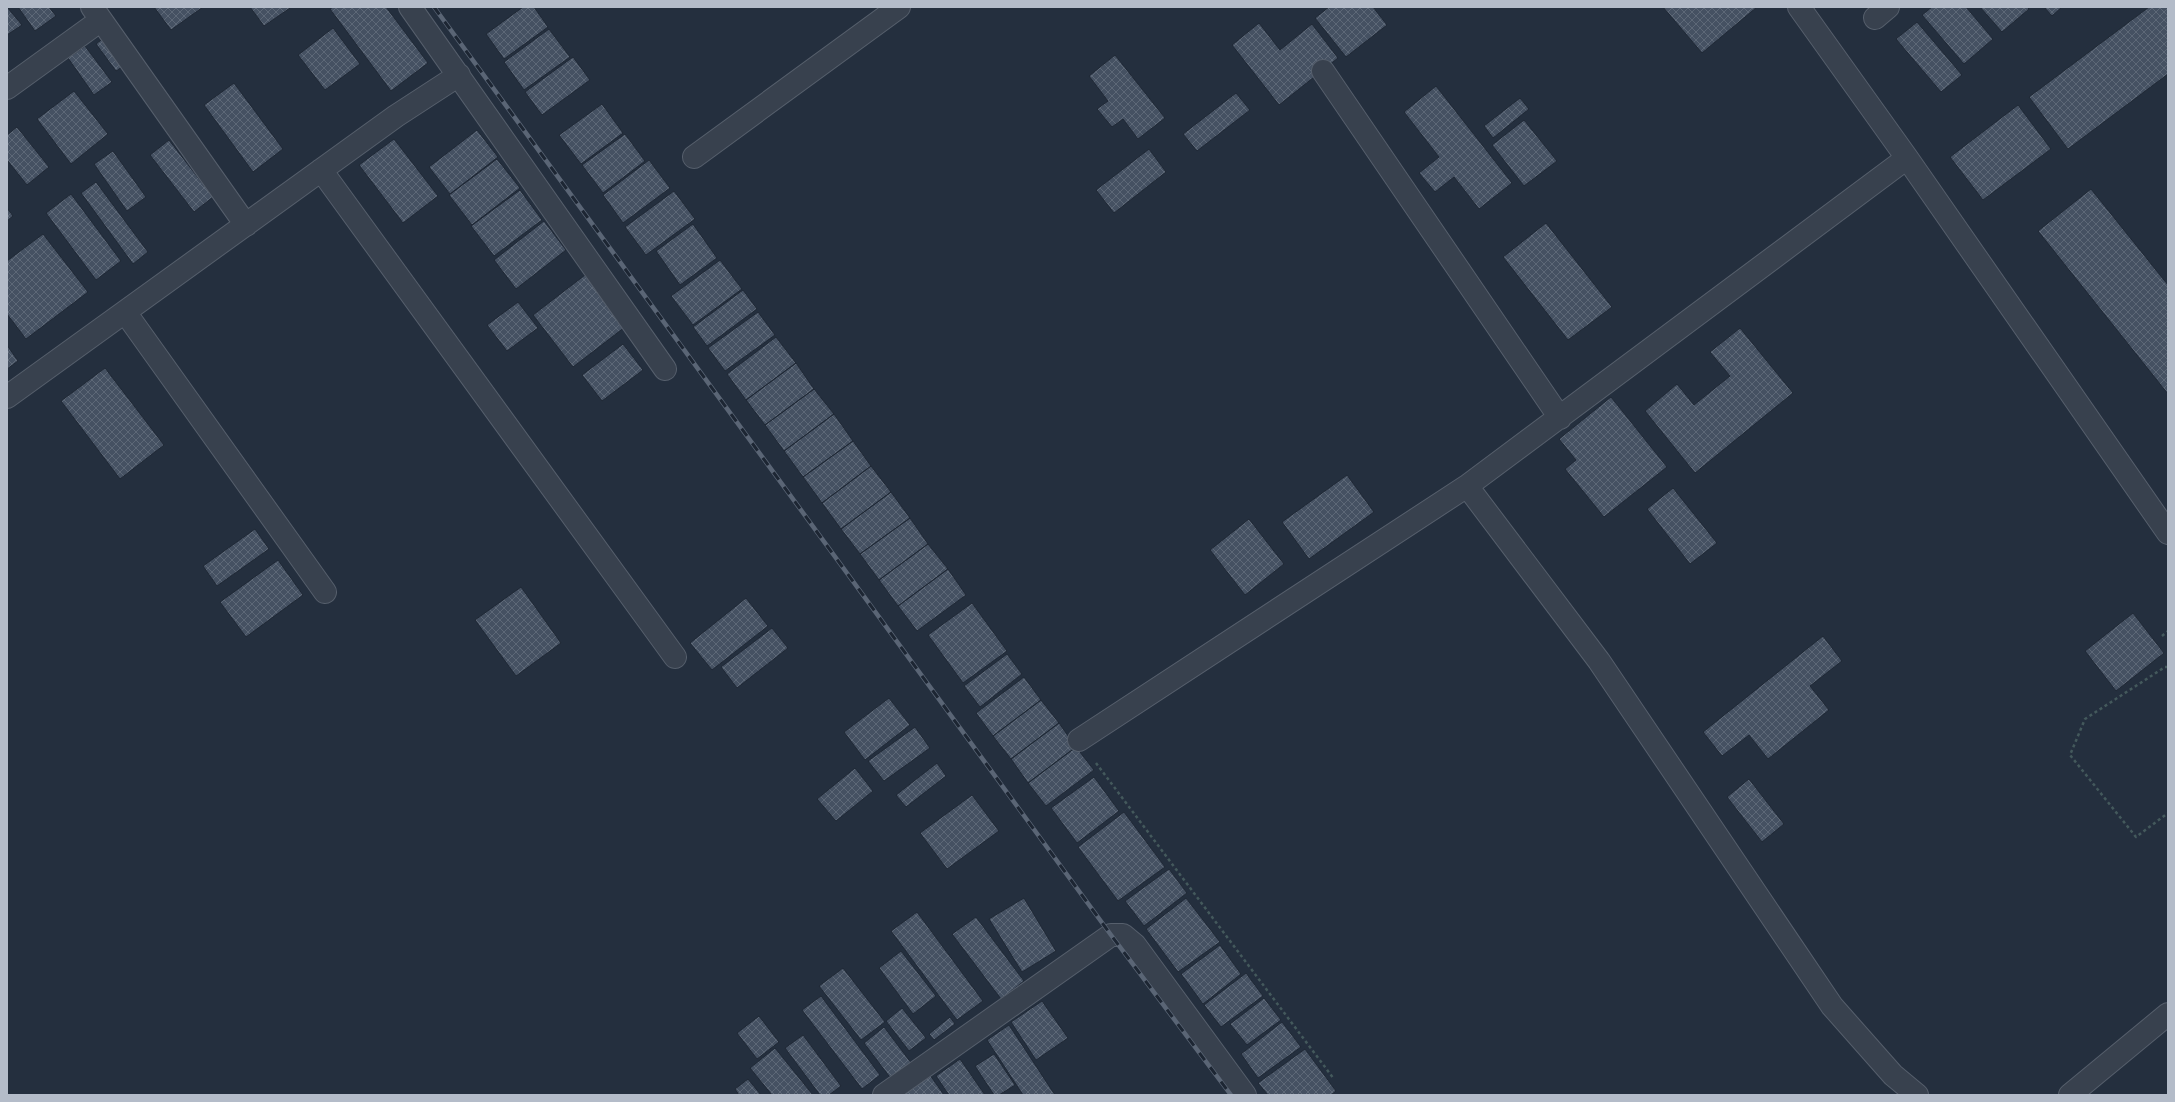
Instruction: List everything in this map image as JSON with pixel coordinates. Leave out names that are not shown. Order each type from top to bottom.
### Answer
[{"type":"street","points":[[410,7],[665,369]]},
{"type":"street","points":[[694,156],[899,7]]},
{"type":"street","points":[[1799,7],[1907,158],[2168,533]]},
{"type":"street","points":[[7,88],[96,14],[246,225]]},
{"type":"street","points":[[1323,71],[1560,418]]},
{"type":"street","points":[[7,397],[396,116],[459,75]]},
{"type":"street","points":[[1078,740],[1467,486],[1907,158]]},
{"type":"street","points":[[321,170],[675,657]]},
{"type":"street","points":[[125,312],[325,592]]},
{"type":"street","points":[[1467,486],[1599,661],[1832,1006],[1893,1075],[1917,1095]]},
{"type":"street","points":[[884,1095],[1112,935],[1123,935],[1135,945],[1244,1095]]},
{"type":"street","points":[[2070,1095],[2168,1014]]},
{"type":"path","points":[[2162,636],[2168,631]]},
{"type":"path","points":[[2168,667],[2165,667],[2085,719],[2070,755],[2136,837],[2168,813]]},
{"type":"path","points":[[1078,740],[1334,1079]]},
{"type":"building","points":[[7,7],[22,25],[7,35]]},
{"type":"building","points":[[18,7],[49,7],[56,16],[35,31]]},
{"type":"building","points":[[154,7],[203,7],[171,30]]},
{"type":"building","points":[[250,7],[289,7],[290,8],[264,26]]},
{"type":"building","points":[[333,7],[386,7],[428,63],[391,91],[330,9]]},
{"type":"building","points":[[523,7],[534,7],[548,27],[504,59],[486,34]]},
{"type":"building","points":[[1329,7],[1373,7],[1387,25],[1346,57],[1315,18]]},
{"type":"building","points":[[1663,7],[1757,7],[1702,53]]},
{"type":"building","points":[[1932,7],[1966,7],[1993,39],[1964,64],[1922,15]]},
{"type":"building","points":[[1980,7],[2027,7],[2029,9],[2002,32]]},
{"type":"building","points":[[2044,7],[2062,7],[2052,16]]},
{"type":"building","points":[[2149,7],[2168,7],[2168,74],[2068,149],[2029,97]]},
{"type":"building","points":[[1917,22],[1962,75],[1941,92],[1896,39]]},
{"type":"building","points":[[1259,23],[1280,50],[1312,24],[1338,58],[1279,105],[1232,45]]},
{"type":"building","points":[[333,28],[360,64],[325,90],[298,55]]},
{"type":"building","points":[[549,29],[570,57],[524,90],[504,62]]},
{"type":"building","points":[[105,37],[125,65],[116,71],[96,44]]},
{"type":"building","points":[[85,46],[112,82],[94,95],[68,58]]},
{"type":"building","points":[[1115,55],[1165,118],[1138,139],[1123,119],[1112,127],[1097,109],[1108,101],[1089,76]]},
{"type":"building","points":[[573,57],[590,80],[542,115],[525,92]]},
{"type":"building","points":[[234,83],[283,149],[253,172],[204,105]]},
{"type":"building","points":[[1436,86],[1512,183],[1479,209],[1454,177],[1435,192],[1419,173],[1439,157],[1404,112]]},
{"type":"building","points":[[74,91],[108,134],[71,164],[37,119]]},
{"type":"building","points":[[1236,93],[1250,110],[1197,151],[1183,134]]},
{"type":"building","points":[[1520,98],[1529,109],[1493,138],[1484,126]]},
{"type":"building","points":[[602,104],[623,133],[581,164],[559,135]]},
{"type":"building","points":[[2018,105],[2051,149],[1983,200],[1950,157]]},
{"type":"building","points":[[1524,120],[1557,161],[1524,186],[1492,145]]},
{"type":"building","points":[[17,127],[49,167],[27,185],[7,160],[7,135]]},
{"type":"building","points":[[477,130],[498,157],[450,194],[429,167]]},
{"type":"building","points":[[625,134],[645,161],[603,193],[582,165]]},
{"type":"building","points":[[394,139],[438,196],[403,223],[359,165]]},
{"type":"building","points":[[169,140],[213,197],[194,212],[150,155]]},
{"type":"building","points":[[1149,149],[1166,172],[1114,213],[1096,190]]},
{"type":"building","points":[[113,151],[146,197],[127,211],[94,164]]},
{"type":"building","points":[[497,159],[520,188],[472,225],[449,195]]},
{"type":"building","points":[[649,160],[670,188],[623,223],[603,195]]},
{"type":"building","points":[[96,182],[148,252],[133,264],[81,193]]},
{"type":"building","points":[[2091,189],[2168,285],[2168,394],[2038,231]]},
{"type":"building","points":[[520,190],[542,220],[494,256],[471,226]]},
{"type":"building","points":[[674,191],[695,219],[646,255],[625,227]]},
{"type":"building","points":[[71,194],[121,261],[96,280],[46,213]]},
{"type":"building","points":[[7,208],[13,216],[7,221]]},
{"type":"building","points":[[544,221],[566,250],[516,289],[494,260]]},
{"type":"building","points":[[1546,223],[1612,307],[1568,340],[1503,257]]},
{"type":"building","points":[[693,224],[717,258],[680,285],[656,251]]},
{"type":"building","points":[[43,234],[88,292],[26,339],[7,314],[7,261]]},
{"type":"building","points":[[720,260],[742,289],[693,325],[671,296]]},
{"type":"building","points":[[585,275],[625,327],[573,367],[533,315]]},
{"type":"building","points":[[743,290],[757,309],[707,346],[693,327]]},
{"type":"building","points":[[518,302],[538,328],[507,351],[487,325]]},
{"type":"building","points":[[758,312],[775,335],[725,371],[708,348]]},
{"type":"building","points":[[1740,328],[1793,393],[1695,473],[1645,411],[1677,384],[1694,405],[1730,376],[1710,352]]},
{"type":"building","points":[[776,337],[796,363],[746,400],[727,374]]},
{"type":"building","points":[[623,344],[643,370],[602,401],[582,375]]},
{"type":"building","points":[[7,345],[18,361],[7,369]]},
{"type":"building","points":[[796,363],[814,389],[765,425],[746,400]]},
{"type":"building","points":[[105,368],[164,445],[120,479],[61,401]]},
{"type":"building","points":[[814,389],[834,414],[784,451],[765,425]]},
{"type":"building","points":[[1611,397],[1667,467],[1604,517],[1565,469],[1576,460],[1559,439]]},
{"type":"building","points":[[834,414],[853,441],[803,477],[784,451]]},
{"type":"building","points":[[853,441],[871,466],[822,503],[803,477]]},
{"type":"building","points":[[871,466],[891,492],[841,529],[822,503]]},
{"type":"building","points":[[1347,475],[1374,512],[1309,559],[1282,522]]},
{"type":"building","points":[[1673,488],[1717,543],[1690,564],[1647,509]]},
{"type":"building","points":[[891,492],[910,518],[860,554],[841,529]]},
{"type":"building","points":[[910,518],[928,544],[879,580],[860,554]]},
{"type":"building","points":[[1249,519],[1284,564],[1245,595],[1210,550]]},
{"type":"building","points":[[255,529],[269,549],[217,586],[203,566]]},
{"type":"building","points":[[928,544],[948,569],[898,606],[879,580]]},
{"type":"building","points":[[278,560],[303,595],[246,637],[220,602]]},
{"type":"building","points":[[948,569],[966,595],[917,631],[898,606]]},
{"type":"building","points":[[521,587],[561,643],[516,676],[475,620]]},
{"type":"building","points":[[746,598],[768,626],[712,670],[690,643]]},
{"type":"building","points":[[972,603],[1007,651],[963,683],[928,635]]},
{"type":"building","points":[[2133,613],[2164,653],[2116,691],[2085,651]]},
{"type":"building","points":[[772,628],[788,648],[737,688],[721,667]]},
{"type":"building","points":[[1823,636],[1842,661],[1810,686],[1829,710],[1768,759],[1749,735],[1722,756],[1703,732]]},
{"type":"building","points":[[1007,654],[1022,674],[980,707],[964,686]]},
{"type":"building","points":[[1024,677],[1041,700],[993,736],[976,713]]},
{"type":"building","points":[[889,698],[910,725],[865,760],[844,732]]},
{"type":"building","points":[[1041,700],[1059,723],[1011,759],[993,736]]},
{"type":"building","points":[[1059,723],[1076,747],[1028,783],[1011,759]]},
{"type":"building","points":[[915,727],[930,748],[884,781],[868,761]]},
{"type":"building","points":[[1076,747],[1094,770],[1046,806],[1028,783]]},
{"type":"building","points":[[937,763],[946,776],[906,807],[896,795]]},
{"type":"building","points":[[855,768],[873,791],[836,821],[817,799]]},
{"type":"building","points":[[1094,777],[1119,811],[1077,843],[1051,808]]},
{"type":"building","points":[[1749,779],[1784,824],[1762,842],[1727,797]]},
{"type":"building","points":[[972,795],[999,831],[947,869],[920,833]]},
{"type":"building","points":[[1124,812],[1165,867],[1118,901],[1078,847]]},
{"type":"building","points":[[1169,869],[1187,893],[1144,926],[1125,901]]},
{"type":"building","points":[[1024,898],[1056,951],[1022,972],[989,919]]},
{"type":"building","points":[[1186,898],[1220,942],[1178,972],[1146,929]]},
{"type":"building","points":[[917,912],[983,1001],[957,1020],[891,931]]},
{"type":"building","points":[[976,917],[1024,981],[1001,999],[952,934]]},
{"type":"building","points":[[1220,945],[1241,974],[1203,1004],[1181,974]]},
{"type":"building","points":[[901,951],[936,996],[913,1014],[879,968]]},
{"type":"building","points":[[843,968],[885,1022],[861,1040],[819,986]]},
{"type":"building","points":[[1246,973],[1263,996],[1221,1027],[1204,1005]]},
{"type":"building","points":[[821,996],[880,1075],[862,1089],[802,1010]]},
{"type":"building","points":[[1264,998],[1281,1020],[1247,1045],[1230,1024]]},
{"type":"building","points":[[1042,1001],[1068,1038],[1036,1060],[1011,1022]]},
{"type":"building","points":[[902,1008],[926,1038],[909,1051],[886,1021]]},
{"type":"building","points":[[759,1016],[779,1042],[757,1059],[737,1033]]},
{"type":"building","points":[[950,1017],[955,1024],[934,1040],[929,1034]]},
{"type":"building","points":[[1282,1022],[1301,1047],[1258,1078],[1241,1054]]},
{"type":"building","points":[[1009,1025],[1055,1095],[1023,1095],[987,1040]]},
{"type":"building","points":[[884,1027],[912,1064],[892,1080],[864,1043]]},
{"type":"building","points":[[803,1035],[841,1086],[829,1095],[820,1095],[785,1048]]},
{"type":"building","points":[[775,1048],[813,1095],[772,1095],[750,1068]]},
{"type":"building","points":[[1305,1049],[1336,1091],[1331,1095],[1268,1095],[1258,1083]]},
{"type":"building","points":[[994,1054],[1015,1085],[999,1095],[994,1095],[975,1066]]},
{"type":"building","points":[[960,1059],[985,1095],[949,1095],[936,1076]]},
{"type":"building","points":[[930,1075],[944,1095],[903,1095]]},
{"type":"building","points":[[748,1079],[761,1095],[739,1095],[735,1089]]},
{"type":"railway","points":[[434,7],[1111,935],[1231,1095]]}]
